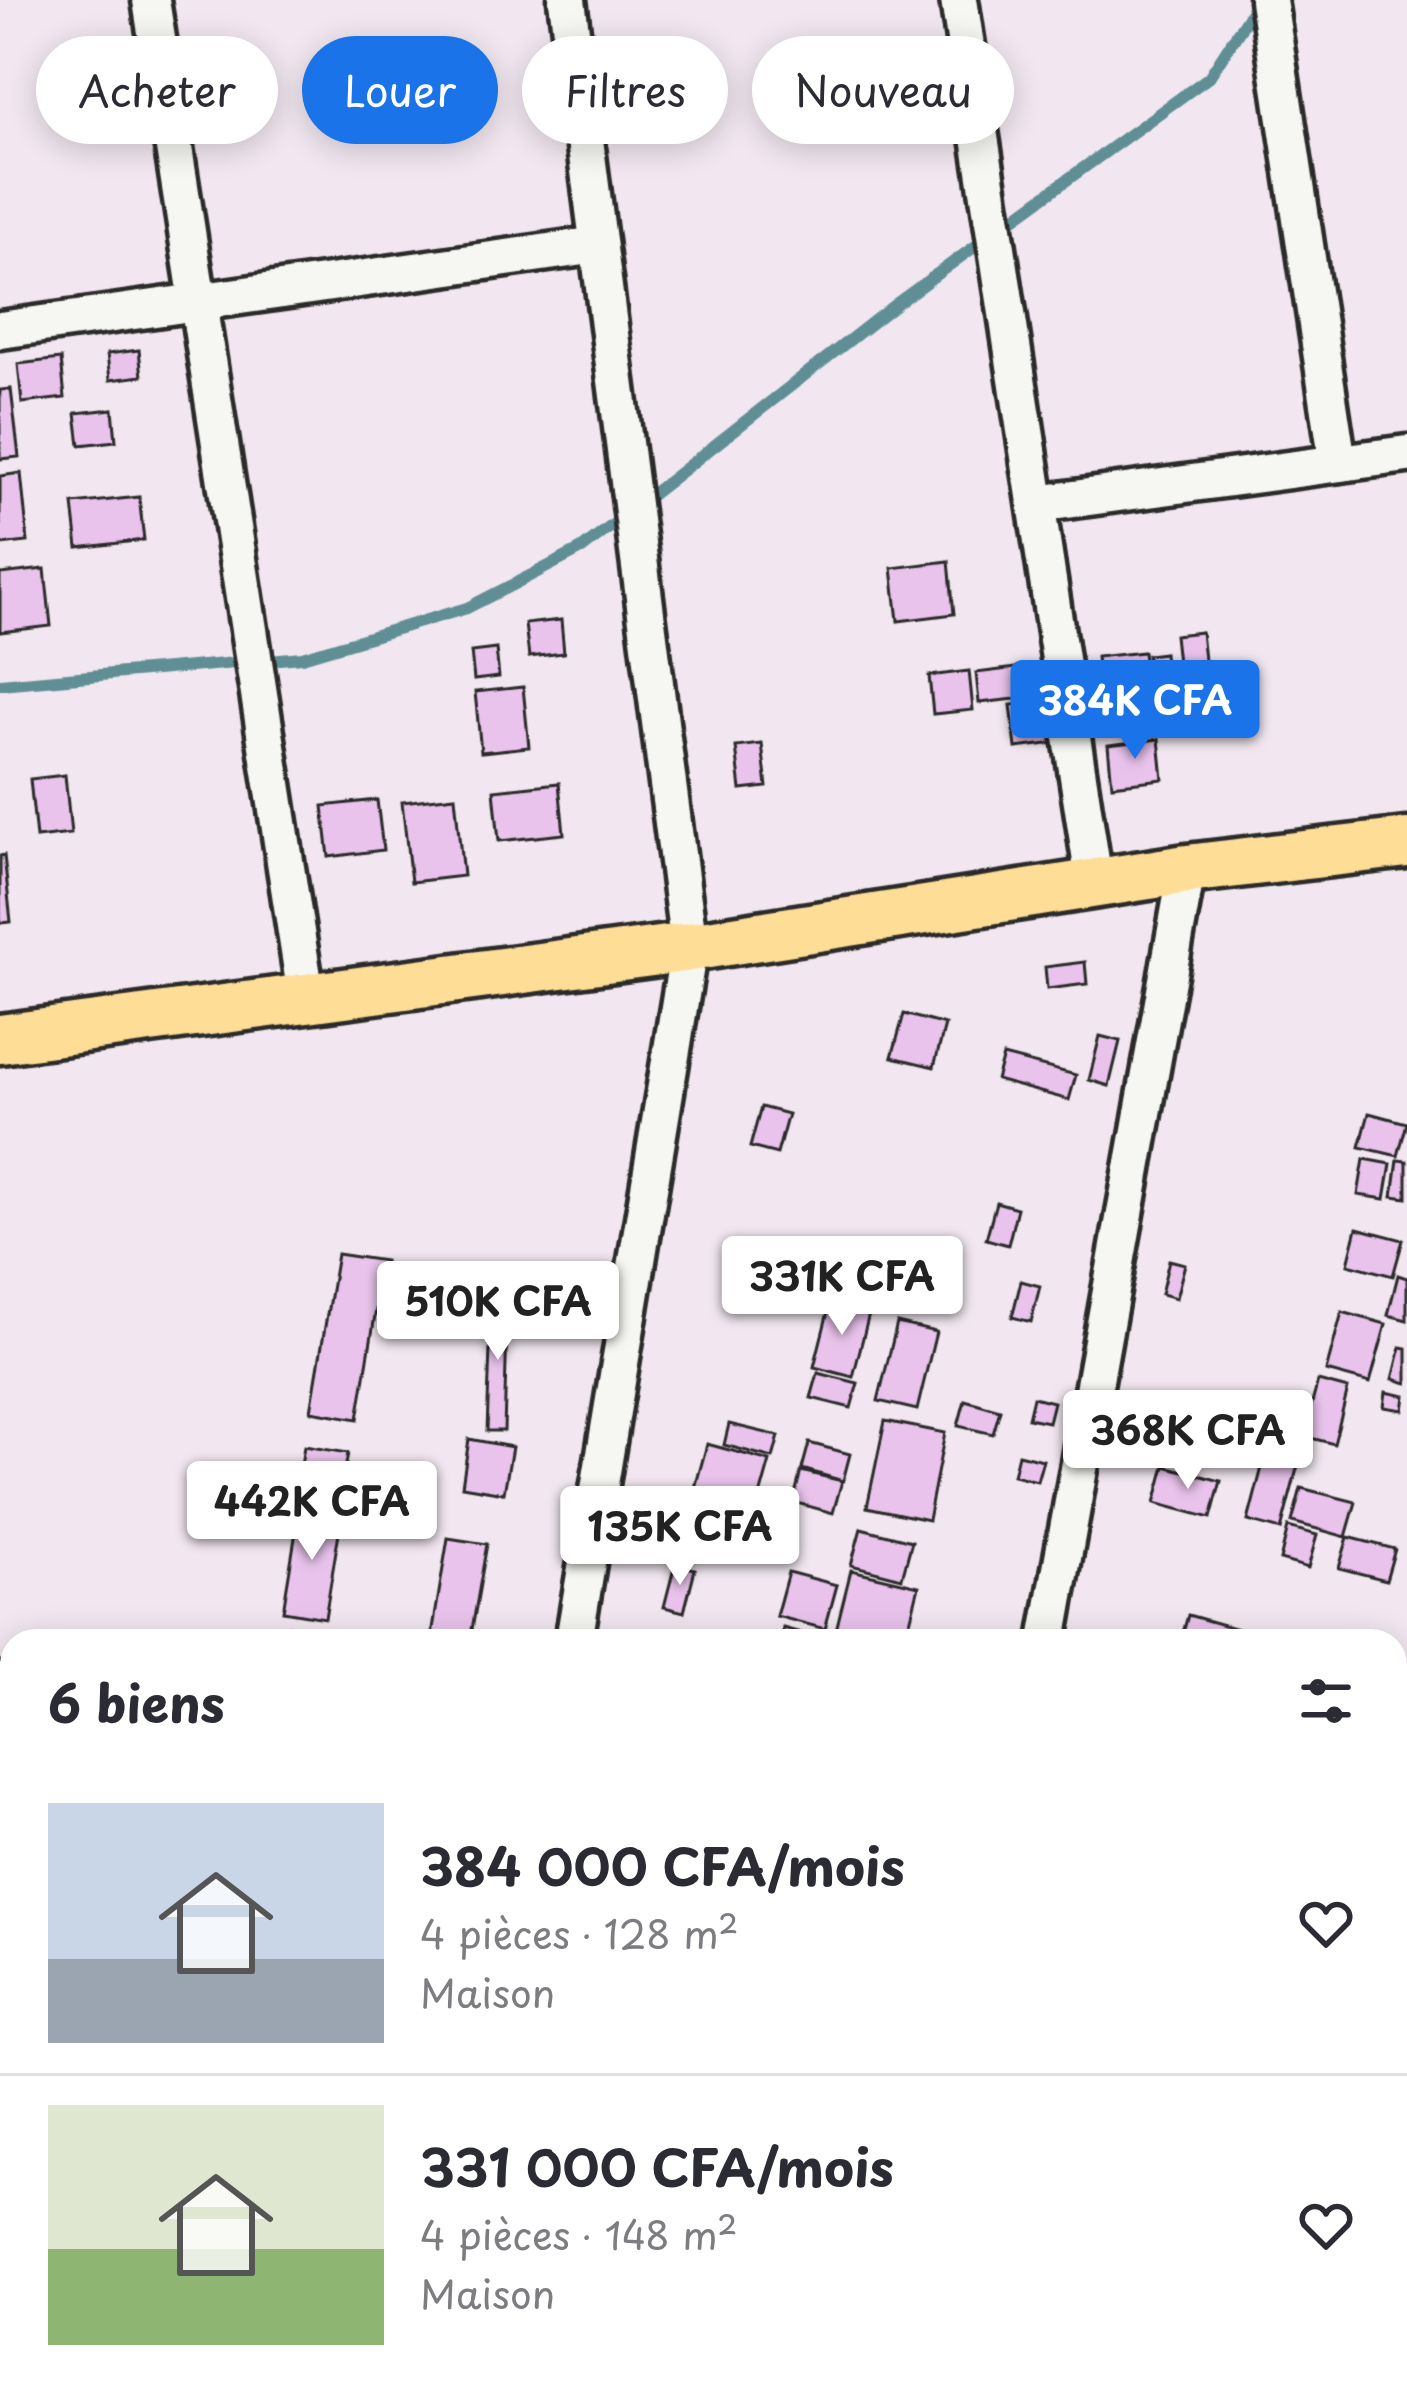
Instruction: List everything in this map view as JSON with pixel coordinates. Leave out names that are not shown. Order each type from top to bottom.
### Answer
[{"type":"main road","points":[[0,1039],[689,947],[1187,869],[1407,843]]},
{"type":"street","points":[[151,0],[306,995]]},
{"type":"street","points":[[567,0],[689,947],[576,1629]]},
{"type":"street","points":[[959,0],[1095,887]]},
{"type":"street","points":[[1268,0],[1338,463]]},
{"type":"street","points":[[0,330],[598,245]]},
{"type":"street","points":[[1036,504],[1407,454]]},
{"type":"street","points":[[1050,1629],[1187,869]]},
{"type":"building","points":[[139,350],[142,376],[110,380],[107,354]]},
{"type":"building","points":[[61,359],[65,398],[22,403],[18,364]]},
{"type":"building","points":[[11,389],[19,457],[0,459],[0,390]]},
{"type":"building","points":[[113,409],[116,441],[80,445],[76,413]]},
{"type":"building","points":[[21,473],[28,542],[0,545],[0,476]]},
{"type":"building","points":[[139,497],[144,540],[78,548],[73,504]]},
{"type":"building","points":[[949,561],[954,614],[898,621],[892,568]]},
{"type":"building","points":[[45,569],[51,626],[0,632],[0,574]]},
{"type":"building","points":[[561,620],[564,653],[529,657],[525,624]]},
{"type":"building","points":[[1201,632],[1205,669],[1178,672],[1174,635]]},
{"type":"building","points":[[496,649],[499,677],[474,680],[471,652]]},
{"type":"building","points":[[1143,652],[1151,723],[1104,728],[1096,657]]},
{"type":"building","points":[[1164,653],[1168,696],[1152,698],[1147,655]]},
{"type":"building","points":[[1040,665],[1043,696],[979,703],[976,673]]},
{"type":"building","points":[[969,671],[973,710],[933,714],[929,676]]},
{"type":"building","points":[[1208,675],[1210,688],[1194,690],[1192,677]]},
{"type":"building","points":[[523,687],[529,747],[481,752],[475,692]]},
{"type":"building","points":[[1051,701],[1056,743],[1016,748],[1011,705]]},
{"type":"building","points":[[1159,739],[1163,779],[1112,785],[1108,745]]},
{"type":"building","points":[[762,744],[767,787],[741,790],[736,747]]},
{"type":"building","points":[[65,775],[71,834],[36,838],[30,779]]},
{"type":"building","points":[[559,783],[564,834],[499,841],[494,790]]},
{"type":"building","points":[[455,796],[463,876],[411,882],[402,802]]},
{"type":"building","points":[[377,800],[383,850],[329,857],[323,806]]},
{"type":"building","points":[[4,855],[11,922],[0,923],[0,856]]},
{"type":"building","points":[[1085,962],[1087,984],[1047,989],[1045,967]]},
{"type":"building","points":[[904,1014],[945,1025],[934,1067],[892,1057]]},
{"type":"building","points":[[1100,1036],[1120,1041],[1109,1086],[1089,1080]]},
{"type":"building","points":[[1003,1056],[1076,1075],[1069,1100],[996,1080]]},
{"type":"building","points":[[761,1107],[788,1114],[777,1154],[750,1147]]},
{"type":"building","points":[[1369,1113],[1407,1123],[1398,1156],[1360,1147]]},
{"type":"building","points":[[1364,1159],[1391,1164],[1385,1199],[1358,1195]]},
{"type":"building","points":[[1398,1160],[1407,1161],[1407,1198],[1393,1196]]},
{"type":"building","points":[[996,1202],[1017,1208],[1008,1245],[986,1239]]},
{"type":"building","points":[[1357,1228],[1403,1240],[1393,1276],[1348,1264]]},
{"type":"building","points":[[840,1244],[891,1256],[880,1300],[830,1288]]},
{"type":"building","points":[[337,1254],[384,1261],[358,1419],[311,1411]]},
{"type":"building","points":[[1169,1260],[1185,1264],[1176,1298],[1161,1294]]},
{"type":"building","points":[[1398,1275],[1407,1278],[1407,1320],[1388,1315]]},
{"type":"building","points":[[1021,1281],[1040,1286],[1031,1322],[1012,1317]]},
{"type":"building","points":[[492,1294],[508,1295],[504,1431],[487,1431]]},
{"type":"building","points":[[831,1300],[870,1310],[853,1377],[814,1367]]},
{"type":"building","points":[[1342,1312],[1386,1324],[1370,1383],[1326,1371]]},
{"type":"building","points":[[897,1323],[936,1332],[917,1410],[878,1401]]},
{"type":"building","points":[[1401,1347],[1407,1348],[1407,1383],[1393,1379]]},
{"type":"building","points":[[818,1373],[858,1383],[851,1408],[811,1398]]},
{"type":"building","points":[[1318,1381],[1348,1389],[1334,1444],[1303,1436]]},
{"type":"building","points":[[1386,1392],[1405,1396],[1403,1410],[1384,1407]]},
{"type":"building","points":[[1033,1397],[1053,1402],[1048,1422],[1028,1418]]},
{"type":"building","points":[[965,1400],[1000,1410],[993,1434],[958,1426]]},
{"type":"building","points":[[885,1421],[945,1433],[928,1520],[867,1507]]},
{"type":"building","points":[[729,1424],[779,1436],[773,1458],[724,1445]]},
{"type":"building","points":[[469,1439],[512,1447],[504,1493],[462,1486]]},
{"type":"building","points":[[809,1443],[850,1454],[843,1481],[802,1469]]},
{"type":"building","points":[[707,1444],[770,1461],[758,1504],[695,1488]]},
{"type":"building","points":[[304,1446],[348,1453],[340,1498],[297,1491]]},
{"type":"building","points":[[1018,1454],[1043,1460],[1037,1481],[1013,1475]]},
{"type":"building","points":[[1265,1456],[1298,1465],[1281,1530],[1248,1521]]},
{"type":"building","points":[[1165,1466],[1221,1481],[1211,1518],[1155,1503]]},
{"type":"building","points":[[801,1471],[842,1481],[833,1513],[793,1502]]},
{"type":"building","points":[[1301,1488],[1356,1502],[1346,1537],[1292,1522]]},
{"type":"building","points":[[300,1507],[342,1514],[325,1618],[283,1611]]},
{"type":"building","points":[[1288,1527],[1317,1535],[1308,1568],[1280,1560]]},
{"type":"building","points":[[861,1528],[912,1541],[902,1578],[851,1565]]},
{"type":"building","points":[[1348,1537],[1395,1549],[1386,1580],[1339,1568]]},
{"type":"building","points":[[448,1538],[487,1544],[472,1629],[433,1629]]},
{"type":"building","points":[[675,1564],[695,1569],[684,1612],[664,1607]]},
{"type":"building","points":[[851,1570],[919,1586],[908,1629],[836,1629]]},
{"type":"building","points":[[788,1572],[837,1585],[825,1629],[776,1616]]},
{"type":"building","points":[[1188,1615],[1238,1629],[1184,1629]]},
{"type":"waterway","points":[[0,684],[302,657],[467,608],[582,549],[897,303],[1209,77],[1258,1]]}]
